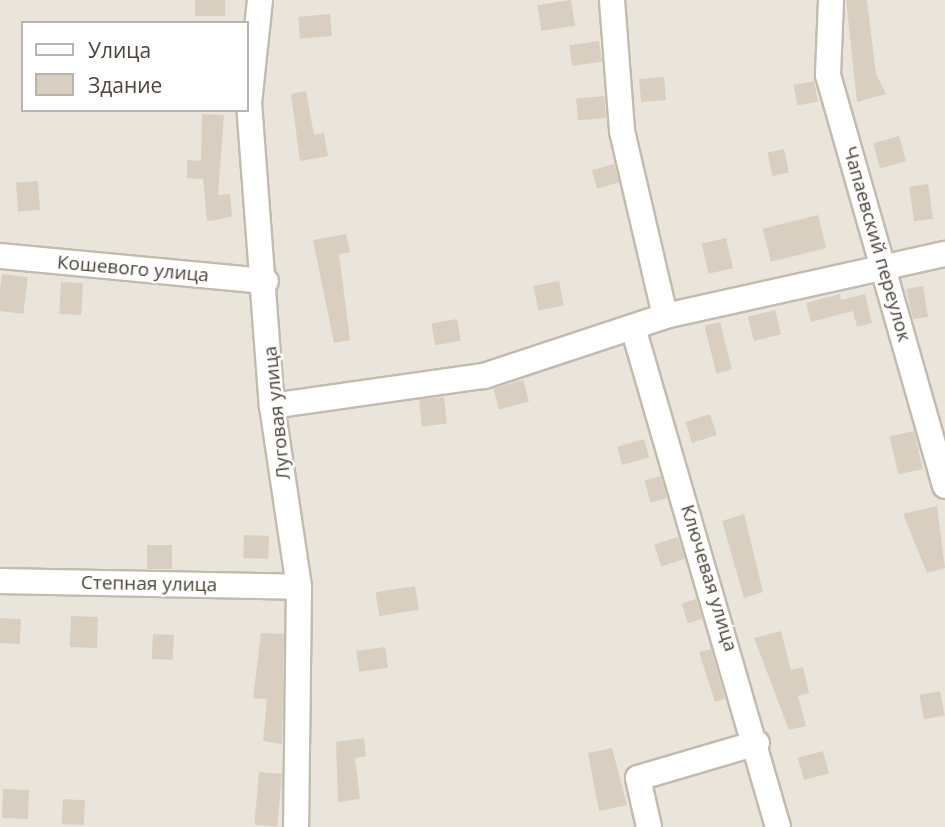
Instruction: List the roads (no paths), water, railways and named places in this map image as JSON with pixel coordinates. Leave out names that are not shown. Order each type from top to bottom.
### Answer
[{"type":"street","name":"Луговая улица","points":[[260,0],[249,103],[266,281],[272,406],[299,587],[296,827]]},
{"type":"street","points":[[612,0],[622,131],[666,316]]},
{"type":"street","name":"Чапаевский переулок","points":[[831,0],[828,75],[945,486]]},
{"type":"street","points":[[272,406],[484,376],[634,331],[666,316],[945,254]]},
{"type":"street","name":"Кошевого улица","points":[[0,256],[266,281]]},
{"type":"street","name":"Ключевая улица","points":[[634,331],[757,743],[778,827]]},
{"type":"street","name":"Степная улица","points":[[0,581],[299,587]]},
{"type":"street","points":[[649,827],[638,778],[757,743]]}]
